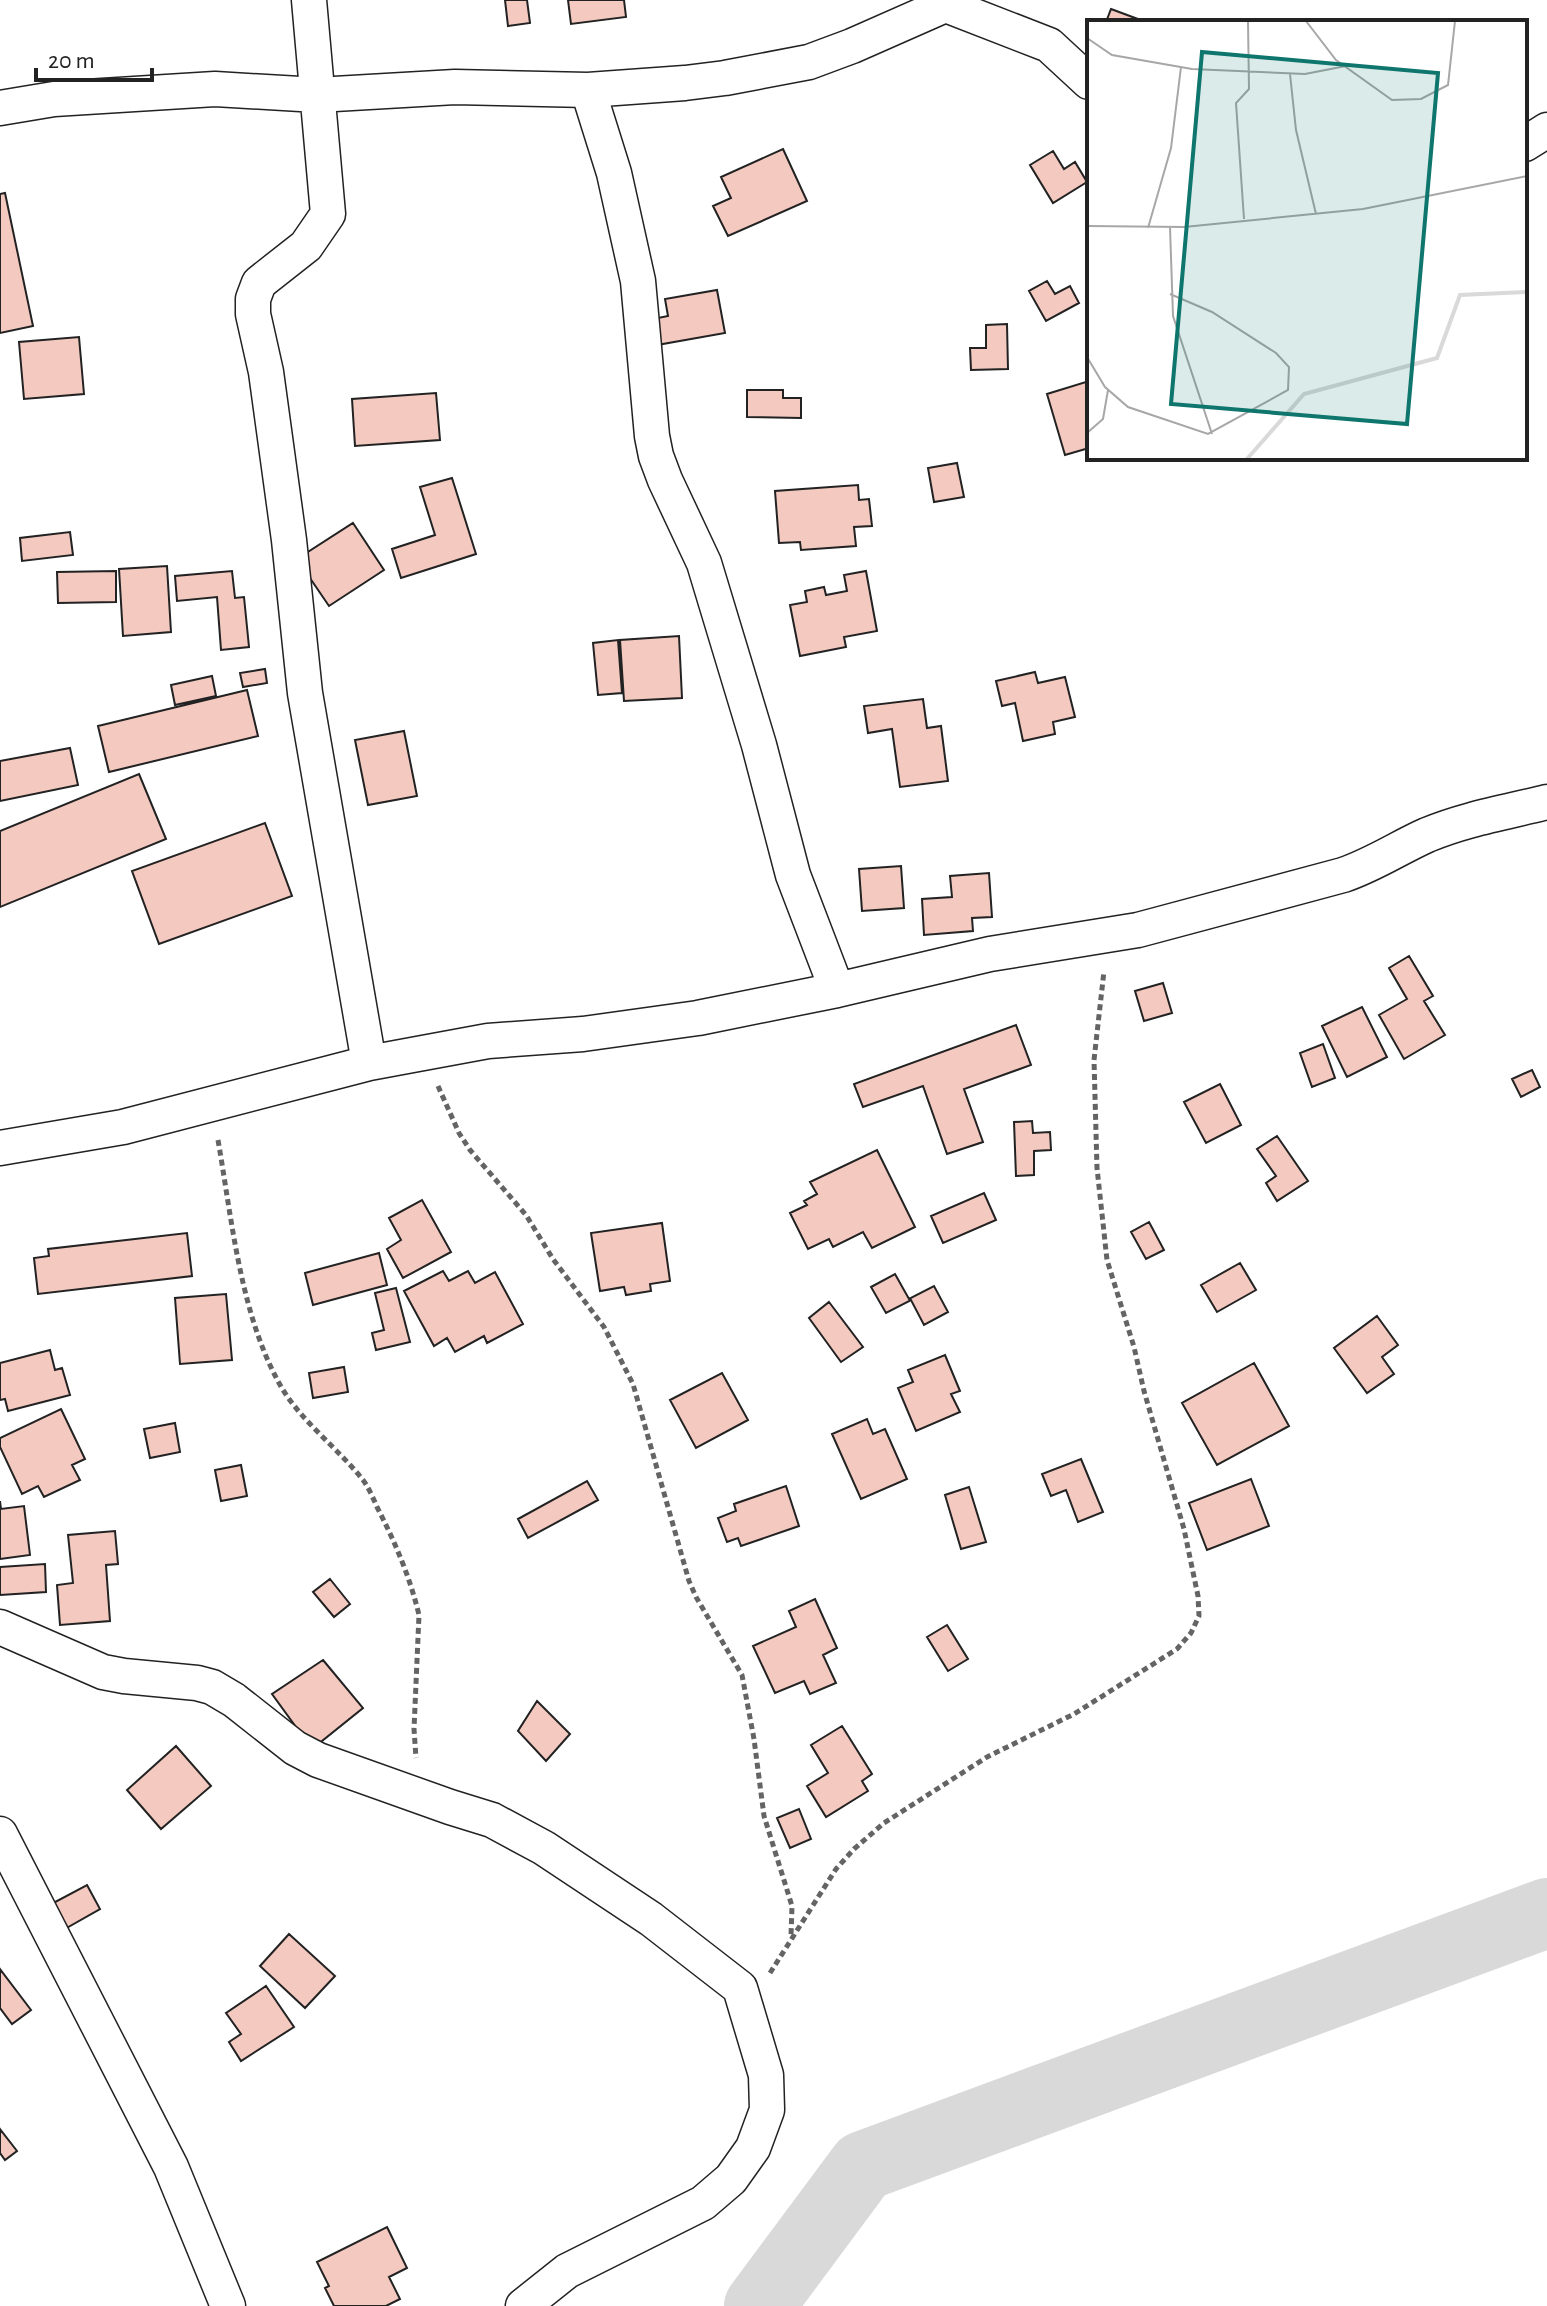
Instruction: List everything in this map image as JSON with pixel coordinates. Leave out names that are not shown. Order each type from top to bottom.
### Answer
[{"type":"street","points":[[309,0],[328,214],[306,246],[259,283],[253,299],[253,314],[266,372],[289,540],[305,693],[369,1063]]},
{"type":"street","points":[[0,108],[54,99],[215,89],[317,95],[455,87],[588,90],[685,83],[809,62],[852,46],[939,3],[1049,45],[1087,80]]},
{"type":"street","points":[[588,90],[614,173],[638,281],[656,456],[704,563],[759,745],[793,875],[837,990]]},
{"type":"street","points":[[1527,143],[1547,130]]},
{"type":"street","points":[[0,1148],[123,1127],[369,1063],[488,1041],[583,1034],[698,1018],[837,990],[990,954],[1138,930],[1343,875],[1368,867],[1426,835],[1547,802]]},
{"type":"street","points":[[0,1627],[103,1672],[212,1687],[234,1700],[295,1748],[318,1760],[492,1820],[544,1848],[651,1919],[740,1988],[766,2075],[767,2110],[753,2148],[731,2179],[703,2203],[567,2271],[523,2306]]},
{"type":"street","points":[[0,1834],[171,2167],[228,2306]]},
{"type":"path","points":[[747,2007],[836,1869],[884,1823],[987,1757],[1074,1714],[1177,1649],[1191,1633],[1199,1616],[1198,1596],[1184,1529],[1107,1260],[1103,1236],[1097,1168],[1094,1060],[1108,935]]},
{"type":"path","points":[[423,1053],[459,1133],[526,1215],[553,1259],[604,1327],[633,1384],[689,1581],[742,1675],[764,1816],[792,1906],[791,1940]]},
{"type":"path","points":[[211,1104],[248,1308],[261,1350],[281,1387],[364,1482],[396,1543],[416,1603],[419,1615],[414,1729],[418,1796]]},
{"type":"building","points":[[505,0],[527,0],[530,23],[508,26]]},
{"type":"building","points":[[568,0],[624,0],[626,17],[571,24]]},
{"type":"building","points":[[1111,9],[1141,20],[1107,20]]},
{"type":"building","points":[[783,149],[807,201],[728,236],[713,206],[731,198],[721,177]]},
{"type":"building","points":[[1053,151],[1064,169],[1075,162],[1087,182],[1053,203],[1030,165]]},
{"type":"building","points":[[5,193],[33,326],[0,333],[0,194]]},
{"type":"building","points":[[1047,281],[1055,294],[1070,286],[1079,303],[1046,321],[1029,291]]},
{"type":"building","points":[[717,290],[725,333],[657,345],[653,319],[668,316],[665,299]]},
{"type":"building","points":[[1007,324],[1008,369],[971,370],[970,348],[986,348],[986,325]]},
{"type":"building","points":[[79,337],[84,394],[24,399],[19,342]]},
{"type":"building","points":[[1087,382],[1087,449],[1065,455],[1047,394]]},
{"type":"building","points":[[747,390],[783,390],[783,398],[801,398],[801,418],[747,417]]},
{"type":"building","points":[[436,393],[440,440],[355,446],[352,399]]},
{"type":"building","points":[[957,463],[964,497],[934,502],[928,468]]},
{"type":"building","points":[[452,478],[476,554],[401,578],[392,549],[435,535],[420,487]]},
{"type":"building","points":[[858,485],[859,500],[869,499],[872,526],[854,527],[856,546],[801,550],[800,542],[779,543],[775,491]]},
{"type":"building","points":[[353,523],[384,570],[329,606],[297,559]]},
{"type":"building","points":[[70,532],[73,555],[22,561],[20,538]]},
{"type":"building","points":[[167,566],[171,632],[123,636],[119,569]]},
{"type":"building","points":[[116,571],[116,602],[58,603],[57,572]]},
{"type":"building","points":[[232,571],[235,598],[244,597],[249,647],[221,650],[217,597],[177,601],[175,576]]},
{"type":"building","points":[[866,571],[877,631],[844,637],[846,647],[800,656],[790,605],[807,602],[805,591],[824,587],[826,595],[847,591],[844,575]]},
{"type":"building","points":[[679,636],[682,698],[624,701],[620,640]]},
{"type":"building","points":[[618,640],[622,693],[598,695],[593,643]]},
{"type":"building","points":[[265,669],[267,683],[243,687],[240,673]]},
{"type":"building","points":[[1035,672],[1038,683],[1065,677],[1075,717],[1053,722],[1055,734],[1023,741],[1015,703],[1002,706],[996,681]]},
{"type":"building","points":[[212,676],[216,696],[175,705],[171,685]]},
{"type":"building","points":[[247,690],[258,736],[109,772],[98,726]]},
{"type":"building","points":[[923,699],[927,728],[941,726],[948,781],[900,787],[892,729],[868,733],[864,706]]},
{"type":"building","points":[[404,731],[417,796],[368,805],[355,740]]},
{"type":"building","points":[[70,748],[78,785],[0,801],[0,761]]},
{"type":"building","points":[[139,774],[166,839],[0,907],[0,831]]},
{"type":"building","points":[[265,823],[292,896],[159,944],[132,871]]},
{"type":"building","points":[[901,866],[904,908],[862,911],[859,869]]},
{"type":"building","points":[[989,873],[992,917],[972,918],[973,931],[924,935],[922,899],[952,897],[950,876]]},
{"type":"building","points":[[1409,956],[1433,996],[1424,1001],[1445,1035],[1404,1059],[1379,1015],[1407,999],[1389,968]]},
{"type":"building","points":[[1163,983],[1172,1013],[1144,1021],[1135,991]]},
{"type":"building","points":[[1362,1007],[1387,1057],[1347,1077],[1322,1026]]},
{"type":"building","points":[[1016,1025],[1031,1065],[964,1089],[983,1142],[947,1154],[923,1086],[863,1107],[854,1084]]},
{"type":"building","points":[[1323,1044],[1335,1078],[1312,1087],[1300,1053]]},
{"type":"building","points":[[1532,1070],[1540,1087],[1521,1097],[1512,1079]]},
{"type":"building","points":[[1220,1084],[1241,1125],[1206,1143],[1184,1102]]},
{"type":"building","points":[[1032,1121],[1033,1133],[1050,1132],[1051,1150],[1034,1151],[1034,1175],[1016,1176],[1014,1122]]},
{"type":"building","points":[[1277,1136],[1308,1181],[1277,1201],[1266,1183],[1276,1176],[1257,1149]]},
{"type":"building","points":[[877,1150],[915,1227],[872,1248],[863,1232],[833,1247],[829,1239],[808,1249],[790,1213],[807,1205],[804,1201],[817,1194],[810,1182]]},
{"type":"building","points":[[984,1193],[996,1220],[943,1243],[931,1216]]},
{"type":"building","points":[[422,1200],[451,1252],[403,1278],[387,1249],[401,1240],[389,1218]]},
{"type":"building","points":[[1149,1222],[1164,1250],[1146,1259],[1131,1232]]},
{"type":"building","points":[[662,1223],[670,1281],[650,1284],[651,1291],[626,1295],[624,1287],[600,1291],[591,1233]]},
{"type":"building","points":[[187,1233],[192,1276],[38,1294],[34,1258],[49,1256],[48,1249]]},
{"type":"building","points":[[379,1253],[387,1285],[313,1305],[305,1273]]},
{"type":"building","points":[[1240,1263],[1256,1290],[1217,1312],[1201,1285]]},
{"type":"building","points":[[443,1271],[449,1281],[468,1271],[475,1283],[495,1272],[523,1324],[487,1343],[484,1336],[455,1352],[447,1338],[434,1346],[404,1291]]},
{"type":"building","points":[[895,1274],[909,1299],[934,1286],[948,1312],[924,1325],[911,1300],[886,1313],[871,1287]]},
{"type":"building","points":[[396,1288],[410,1342],[376,1350],[372,1333],[384,1330],[375,1293]]},
{"type":"building","points":[[226,1294],[232,1360],[180,1364],[175,1298]]},
{"type":"building","points":[[829,1302],[863,1347],[841,1362],[809,1318]]},
{"type":"building","points":[[1377,1316],[1398,1345],[1382,1357],[1394,1374],[1367,1393],[1334,1348]]},
{"type":"building","points":[[50,1350],[55,1370],[62,1368],[70,1395],[8,1411],[5,1399],[0,1400],[0,1363]]},
{"type":"building","points":[[945,1355],[960,1391],[951,1394],[960,1412],[916,1431],[898,1388],[913,1382],[908,1370]]},
{"type":"building","points":[[1254,1363],[1289,1426],[1217,1465],[1182,1403]]},
{"type":"building","points":[[344,1367],[348,1392],[313,1398],[309,1373]]},
{"type":"building","points":[[722,1373],[748,1420],[696,1448],[670,1400]]},
{"type":"building","points":[[61,1409],[85,1459],[72,1465],[80,1480],[44,1497],[38,1486],[22,1494],[0,1447],[0,1438]]},
{"type":"building","points":[[867,1419],[873,1434],[885,1429],[907,1479],[861,1499],[832,1434]]},
{"type":"building","points":[[175,1423],[180,1452],[150,1458],[144,1429]]},
{"type":"building","points":[[1081,1459],[1103,1512],[1078,1522],[1066,1490],[1051,1496],[1042,1474]]},
{"type":"building","points":[[241,1465],[247,1496],[221,1501],[215,1470]]},
{"type":"building","points":[[1251,1479],[1269,1526],[1207,1550],[1189,1503]]},
{"type":"building","points":[[587,1481],[598,1500],[528,1538],[518,1519]]},
{"type":"building","points":[[786,1486],[799,1526],[741,1546],[738,1538],[727,1542],[718,1518],[736,1511],[734,1504]]},
{"type":"building","points":[[969,1487],[986,1542],[961,1549],[945,1495]]},
{"type":"building","points":[[0,1501],[1,1509],[24,1506],[30,1555],[0,1559]]},
{"type":"building","points":[[115,1531],[118,1564],[106,1565],[110,1621],[60,1625],[57,1585],[73,1583],[68,1535]]},
{"type":"building","points":[[45,1564],[46,1592],[0,1595],[0,1567]]},
{"type":"building","points":[[330,1579],[350,1604],[334,1617],[313,1592]]},
{"type":"building","points":[[815,1599],[837,1648],[823,1655],[836,1683],[810,1694],[804,1681],[775,1693],[753,1646],[796,1627],[789,1611]]},
{"type":"building","points":[[947,1625],[968,1659],[948,1671],[927,1637]]},
{"type":"building","points":[[323,1660],[363,1708],[312,1749],[272,1694]]},
{"type":"building","points":[[537,1701],[570,1734],[546,1761],[518,1731]]},
{"type":"building","points":[[842,1726],[872,1774],[862,1781],[868,1791],[826,1817],[807,1786],[828,1773],[811,1745]]},
{"type":"building","points":[[176,1746],[211,1786],[161,1829],[127,1790]]},
{"type":"building","points":[[799,1809],[811,1839],[790,1848],[777,1818]]},
{"type":"building","points":[[87,1885],[100,1909],[56,1934],[42,1909]]},
{"type":"building","points":[[289,1934],[335,1976],[305,2008],[260,1966]]},
{"type":"building","points":[[0,1969],[31,2010],[12,2024],[0,2008]]},
{"type":"building","points":[[266,1986],[294,2027],[241,2061],[229,2042],[241,2034],[226,2013]]},
{"type":"building","points":[[0,2129],[17,2151],[5,2160],[0,2153]]},
{"type":"building","points":[[387,2227],[407,2268],[389,2277],[400,2299],[386,2306],[334,2306],[325,2288],[329,2286],[317,2262]]},
{"type":"waterway","points":[[759,2306],[863,2166],[1547,1913]]}]
